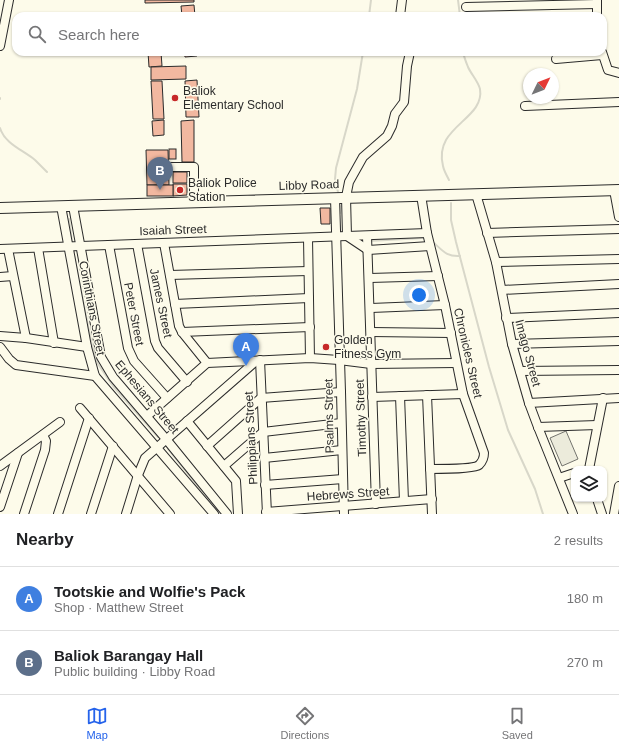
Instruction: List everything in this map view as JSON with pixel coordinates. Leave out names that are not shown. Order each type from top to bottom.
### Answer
[{"type":"main road","name":"Libby Road","points":[[0,208],[616,190]]},
{"type":"street","points":[[0,46],[10,0]]},
{"type":"street","points":[[400,12],[402,0]]},
{"type":"street","points":[[466,7],[597,2]]},
{"type":"street","points":[[409,56],[404,102],[395,114],[392,126],[386,136],[363,157],[349,182],[346,197],[347,236],[368,250],[430,246]]},
{"type":"street","points":[[556,60],[582,56]]},
{"type":"street","points":[[603,56],[608,70],[619,73]]},
{"type":"street","points":[[525,106],[619,102]]},
{"type":"street","points":[[172,167],[194,167],[194,202]]},
{"type":"street","points":[[616,190],[619,217]]},
{"type":"street","name":"Imago Street","points":[[476,194],[496,262],[512,344],[529,403],[573,514]]},
{"type":"street","name":"Chronicles Street","points":[[421,195],[427,233],[445,305],[463,394],[483,449],[484,458],[476,467],[430,469]]},
{"type":"street","name":"Psalms Street","points":[[335,198],[343,510]]},
{"type":"street","name":"Corinthians Street","points":[[61,206],[87,347],[95,376],[214,514]]},
{"type":"street","name":"Ephesians Street","points":[[73,206],[101,357],[113,377],[227,514]]},
{"type":"street","points":[[487,233],[619,229]]},
{"type":"street","name":"Isaiah Street","points":[[4,249],[427,233]]},
{"type":"street","name":"Timothy Street","points":[[367,236],[370,278],[371,364],[376,504]]},
{"type":"street","points":[[308,238],[310,358]]},
{"type":"street","points":[[164,243],[178,321],[182,332],[207,364]]},
{"type":"street","name":"James Street","points":[[137,244],[155,341],[158,348],[186,382]]},
{"type":"street","name":"Peter Street","points":[[109,245],[128,348],[134,361],[167,398]]},
{"type":"street","points":[[38,248],[54,343]]},
{"type":"street","points":[[4,249],[14,276],[26,338]]},
{"type":"street","points":[[496,262],[619,259]]},
{"type":"street","points":[[170,275],[308,270]]},
{"type":"street","points":[[0,277],[14,276]]},
{"type":"street","points":[[370,278],[438,276]]},
{"type":"street","points":[[502,290],[619,284]]},
{"type":"street","points":[[175,304],[309,298]]},
{"type":"street","points":[[371,308],[445,305]]},
{"type":"street","points":[[506,318],[619,313]]},
{"type":"street","points":[[182,332],[310,326]]},
{"type":"street","points":[[371,332],[451,333]]},
{"type":"street","points":[[0,336],[26,338],[87,347]]},
{"type":"street","points":[[512,344],[619,342]]},
{"type":"street","points":[[0,347],[9,359],[16,365],[95,376]]},
{"type":"street","points":[[147,416],[207,364],[310,358],[371,364],[456,363]]},
{"type":"street","points":[[126,514],[145,458],[258,360]]},
{"type":"street","name":"Philippians Street","points":[[258,360],[263,432],[266,513]]},
{"type":"street","points":[[520,371],[619,370]]},
{"type":"street","points":[[207,446],[261,398],[341,392]]},
{"type":"street","points":[[372,398],[463,394]]},
{"type":"street","points":[[427,395],[432,514]]},
{"type":"street","points":[[400,396],[404,501]]},
{"type":"street","points":[[588,466],[603,398]]},
{"type":"street","points":[[529,403],[619,398]]},
{"type":"street","points":[[80,408],[138,475],[167,512]]},
{"type":"street","points":[[58,514],[89,418]]},
{"type":"street","points":[[187,421],[236,481],[238,514]]},
{"type":"street","points":[[0,466],[60,422]]},
{"type":"street","points":[[224,466],[263,432],[341,422]]},
{"type":"street","points":[[538,427],[597,425]]},
{"type":"street","points":[[24,514],[45,450],[46,441],[43,435]]},
{"type":"street","points":[[91,514],[113,446]]},
{"type":"street","points":[[264,458],[342,450]]},
{"type":"street","points":[[0,507],[18,453]]},
{"type":"street","points":[[559,478],[571,474]]},
{"type":"street","points":[[265,485],[343,479]]},
{"type":"street","points":[[614,514],[619,486]]},
{"type":"street","name":"Hebrews Street","points":[[266,513],[343,510],[376,504],[432,499]]},
{"type":"street","points":[[598,502],[602,514]]},
{"type":"shaded area","points":[[566,431],[578,459],[562,466],[550,438]]},
{"type":"building","points":[[145,0],[194,0],[194,2],[145,3]]},
{"type":"building","points":[[194,5],[195,12],[182,12],[181,6]]},
{"type":"building","points":[[148,56],[161,56],[162,66],[149,67]]},
{"type":"building","points":[[186,66],[186,79],[151,80],[151,67]]},
{"type":"building","points":[[197,80],[199,117],[186,117],[185,81]]},
{"type":"building","points":[[151,81],[162,81],[164,119],[153,119]]},
{"type":"building","points":[[164,120],[164,135],[153,136],[152,121]]},
{"type":"building","points":[[194,120],[194,162],[182,162],[181,121]]},
{"type":"building","points":[[169,149],[176,149],[176,159],[169,159]]},
{"type":"building","points":[[146,150],[168,150],[169,185],[147,185]]},
{"type":"building","points":[[173,172],[187,172],[187,183],[173,183]]},
{"type":"building","name":"Baliok Police Station","points":[[173,184],[187,184],[187,195],[173,196]]},
{"type":"building","points":[[147,185],[173,185],[173,196],[147,196]]},
{"type":"building","points":[[320,208],[330,208],[330,224],[321,224]]},
{"type":"waterway","points":[[370,12],[371,0]]},
{"type":"waterway","points":[[458,0],[460,12]]},
{"type":"waterway","points":[[338,192],[335,179],[336,168],[357,89],[362,56]]},
{"type":"waterway","points":[[449,180],[443,166],[442,152],[445,141],[475,108],[479,100],[479,86],[464,56]]},
{"type":"waterway","points":[[0,128],[2,134],[10,143],[35,160],[47,172]]},
{"type":"waterway","points":[[451,203],[451,220],[456,242],[489,367],[508,430],[535,489],[543,514]]},
{"type":"waterway","points":[[340,206],[340,213]]},
{"type":"waterway","points":[[69,219],[72,242]]},
{"type":"waterway","points":[[369,241],[423,238]]},
{"type":"waterway","points":[[434,243],[448,254],[452,256],[460,256]]},
{"type":"waterway","points":[[73,250],[92,346],[98,364],[113,386],[158,437]]},
{"type":"waterway","points":[[168,449],[220,514]]},
{"type":"place","name":"Baliok Elementary School","points":[[175,98]]},
{"type":"place","name":"Baliok Barangay Hall","points":[[160,190]]},
{"type":"place","name":"Baliok Police Station","points":[[180,190]]},
{"type":"place","name":"Golden Fitness Gym","points":[[326,347]]},
{"type":"place","name":"Tootskie and Wolfie's Pack","points":[[246,366]]}]
